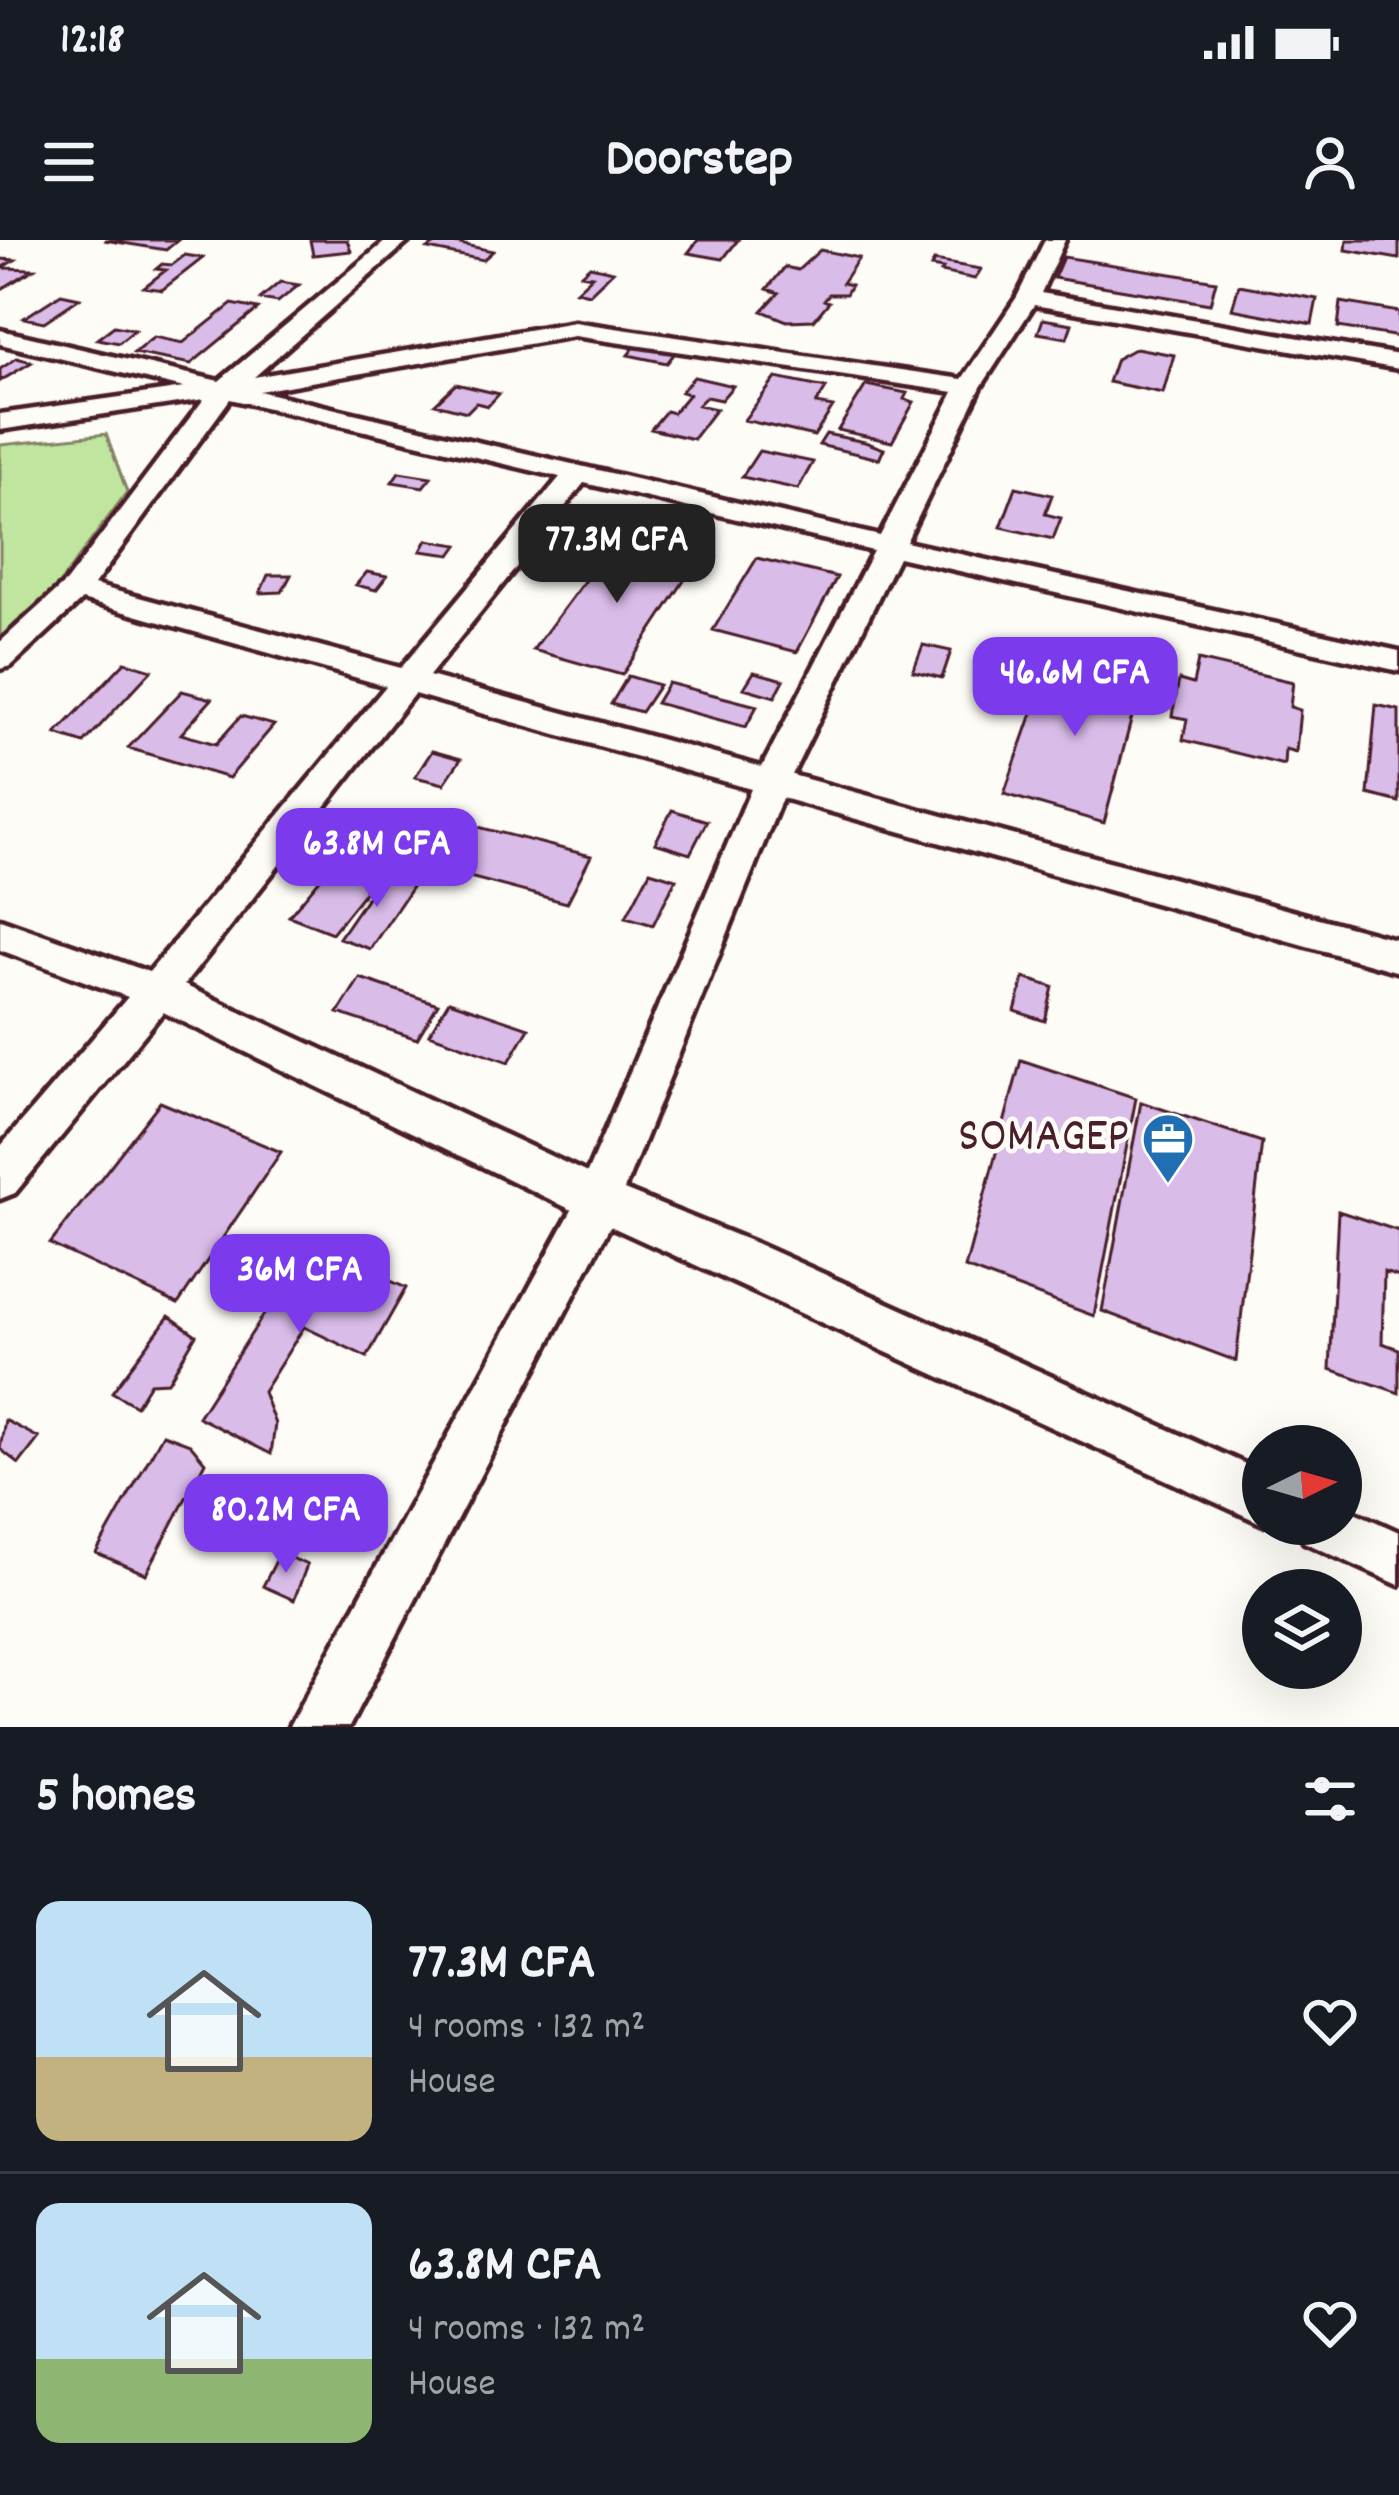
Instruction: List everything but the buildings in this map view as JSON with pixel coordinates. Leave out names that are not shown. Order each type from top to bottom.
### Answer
[{"type":"street","points":[[0,659],[76,589],[225,389],[400,240]]},
{"type":"street","points":[[318,1727],[598,1200],[772,783],[969,387],[1028,297],[1055,240]]},
{"type":"street","points":[[1028,297],[1399,362]]},
{"type":"street","points":[[0,422],[574,329],[969,387]]},
{"type":"street","points":[[0,337],[1399,662]]},
{"type":"street","points":[[0,1179],[579,472]]},
{"type":"street","points":[[76,589],[1399,956]]},
{"type":"street","points":[[0,934],[158,991],[598,1200],[739,1259],[1242,1488]]},
{"type":"street","points":[[1362,1542],[1399,1558]]},
{"type":"green space","points":[[106,434],[127,492],[60,583],[0,637],[0,445]]},
{"type":"place","name":"SOMAGEP","points":[[1168,1185]]}]
